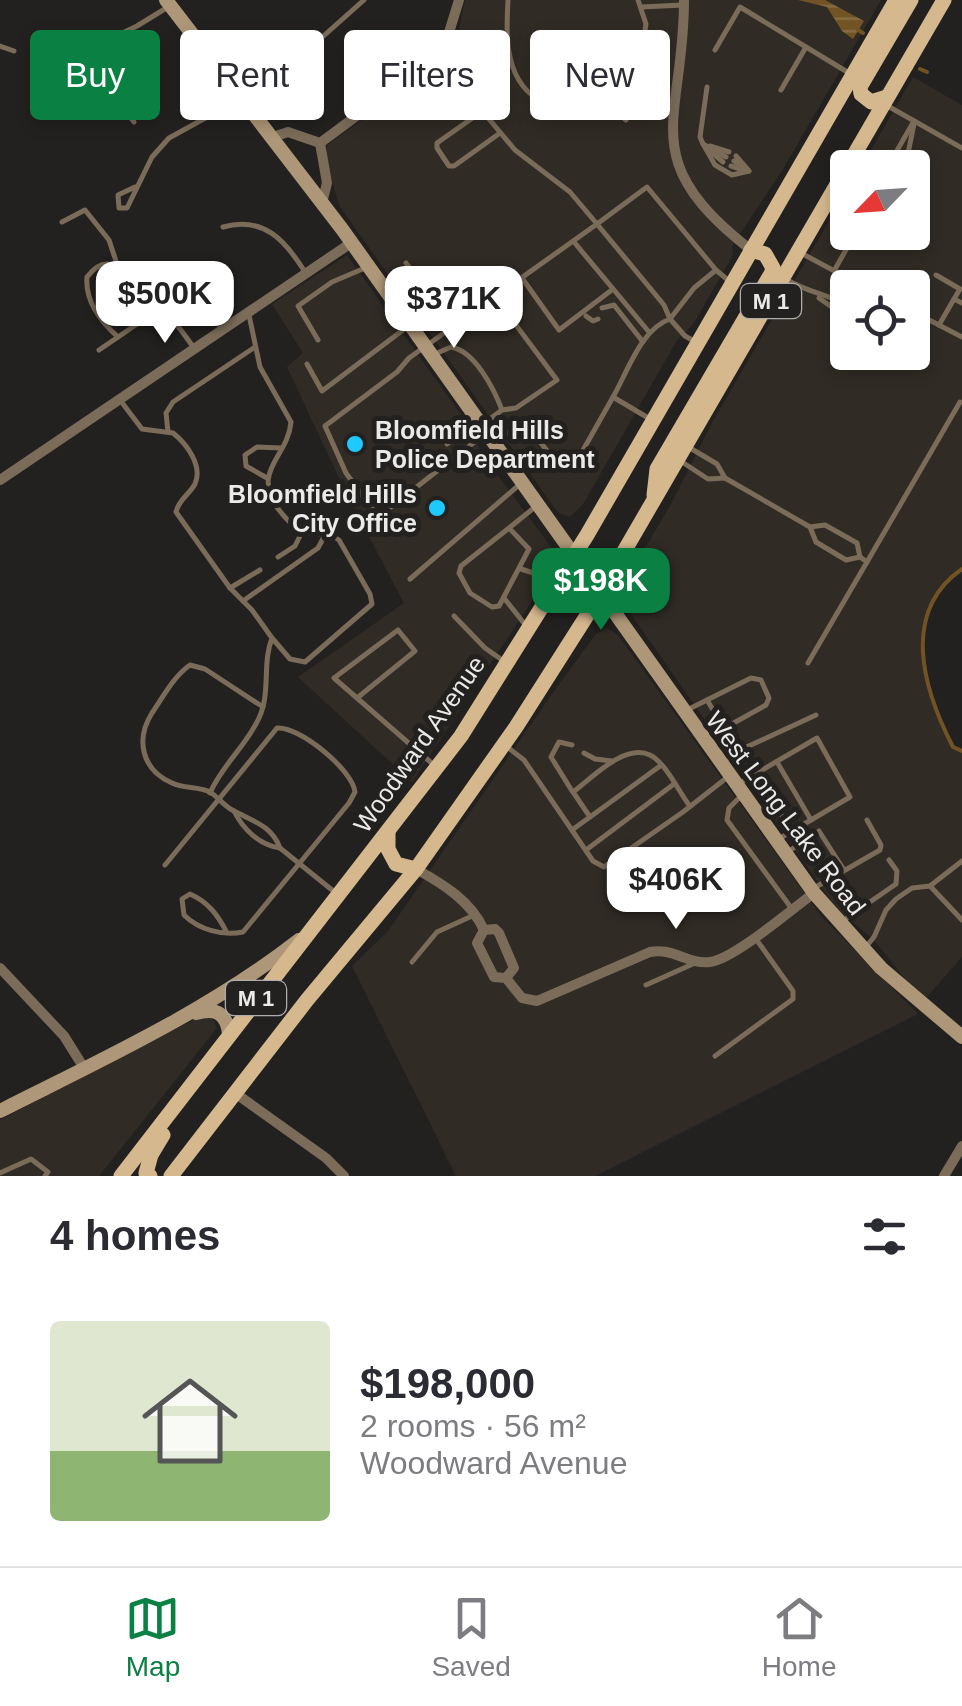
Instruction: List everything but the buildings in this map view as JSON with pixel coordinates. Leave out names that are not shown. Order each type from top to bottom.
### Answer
[{"type":"main road","name":"Woodward Avenue","points":[[121,1176],[228,1033],[388,833],[507,664],[896,0]]},
{"type":"main road","points":[[886,100],[865,99],[860,87],[911,0]]},
{"type":"main road","name":"M 1","points":[[171,1176],[416,869],[504,744],[600,593],[778,274],[798,252],[944,0]]},
{"type":"main road","name":"West Long Lake Road","points":[[168,2],[190,30]]},
{"type":"main road","name":"West Long Lake Road","points":[[259,120],[813,891],[863,950],[962,1037]]},
{"type":"main road","points":[[652,504],[658,470],[778,274],[765,254],[751,250]]},
{"type":"main road","points":[[388,833],[388,850],[396,864],[416,869]]},
{"type":"main road","points":[[0,1111],[186,1016],[244,982],[304,936]]},
{"type":"main road","points":[[186,1016],[214,1010],[224,1017],[228,1033]]},
{"type":"main road","points":[[150,1176],[146,1166],[151,1154],[206,1063]]},
{"type":"street","points":[[450,30],[459,0]]},
{"type":"street","points":[[684,2],[672,112],[676,156],[697,200],[751,250]]},
{"type":"street","points":[[320,143],[351,120]]},
{"type":"street","points":[[273,137],[288,132],[320,143]]},
{"type":"street","points":[[320,143],[327,182],[322,202]]},
{"type":"street","points":[[0,480],[351,243]]},
{"type":"street","points":[[416,869],[476,914],[484,930]]},
{"type":"street","points":[[506,978],[516,994],[530,1001],[597,981],[660,950],[698,962],[723,958],[813,891]]},
{"type":"street","points":[[495,929],[499,933],[514,968],[506,978],[500,980],[490,973],[477,944],[484,930],[495,929]]},
{"type":"street","points":[[0,968],[64,1036],[84,1068]]},
{"type":"street","points":[[235,1093],[326,1158],[344,1176]]},
{"type":"street","points":[[944,1176],[962,1146]]},
{"type":"lane","points":[[324,36],[364,0]]},
{"type":"lane","points":[[508,0],[509,58],[530,91]]},
{"type":"lane","points":[[134,122],[93,69],[97,45],[137,26],[168,2]]},
{"type":"lane","points":[[645,30],[640,4],[684,2]]},
{"type":"lane","points":[[715,50],[740,7],[852,75]]},
{"type":"lane","points":[[0,46],[14,51]]},
{"type":"lane","points":[[781,90],[806,46]]},
{"type":"lane","points":[[707,87],[700,130],[702,144],[714,165],[732,176],[750,172]]},
{"type":"lane","points":[[886,100],[962,148]]},
{"type":"lane","points":[[134,187],[118,194],[119,208],[126,208],[134,187],[169,138],[202,120]]},
{"type":"lane","points":[[469,120],[438,142],[437,148],[450,166],[500,133]]},
{"type":"lane","points":[[489,120],[530,164],[586,208],[664,305],[670,319],[685,336],[698,343]]},
{"type":"lane","points":[[897,150],[914,121]]},
{"type":"lane","points":[[910,150],[914,121]]},
{"type":"lane","points":[[702,144],[726,157]]},
{"type":"lane","points":[[750,172],[734,161],[750,172]]},
{"type":"lane","points":[[495,298],[507,309],[556,380],[516,408],[502,410],[456,456],[378,517],[346,473],[326,426],[495,298],[647,188],[731,283]]},
{"type":"lane","points":[[62,222],[85,210],[109,240],[118,266],[146,308],[162,310],[172,318],[195,350]]},
{"type":"lane","points":[[223,227],[250,224],[271,231],[288,246],[307,274]]},
{"type":"lane","points":[[574,241],[649,332]]},
{"type":"lane","points":[[798,252],[832,270]]},
{"type":"lane","points":[[406,263],[443,313]]},
{"type":"lane","points":[[118,266],[94,270],[86,288],[103,323],[118,337]]},
{"type":"lane","points":[[318,340],[298,306],[332,282],[368,267]]},
{"type":"lane","points":[[447,444],[484,431],[526,424],[552,457],[567,464],[582,452],[649,332],[670,319],[694,288],[716,270]]},
{"type":"lane","points":[[778,274],[830,306]]},
{"type":"lane","points":[[936,275],[960,289],[939,325]]},
{"type":"lane","points":[[522,278],[559,330],[613,289]]},
{"type":"lane","points":[[817,296],[830,296]]},
{"type":"lane","points":[[954,299],[962,303]]},
{"type":"lane","points":[[604,311],[611,304],[644,342]]},
{"type":"lane","points":[[99,350],[140,322],[146,308]]},
{"type":"lane","points":[[248,314],[264,374],[291,419],[290,431],[267,478]]},
{"type":"lane","points":[[584,314],[596,316]]},
{"type":"lane","points":[[930,320],[962,337]]},
{"type":"lane","points":[[307,364],[322,390],[410,326]]},
{"type":"lane","points":[[168,432],[166,416],[172,402],[255,347]]},
{"type":"lane","points":[[428,352],[457,348],[471,359],[502,410]]},
{"type":"lane","points":[[614,396],[653,420]]},
{"type":"lane","points":[[120,400],[142,428],[168,432],[181,439],[197,471],[194,484],[176,512],[230,588],[290,659],[305,662],[370,607],[370,594],[339,540],[326,534],[302,532],[292,525],[276,505],[267,478],[246,466],[245,455],[258,447],[282,448]]},
{"type":"lane","points":[[808,664],[960,402]]},
{"type":"lane","points":[[682,452],[708,478],[725,478],[810,527],[826,525],[857,544],[860,557]]},
{"type":"lane","points":[[682,452],[717,464],[725,478]]},
{"type":"lane","points":[[410,580],[522,484]]},
{"type":"lane","points":[[510,528],[529,549],[499,606],[492,607],[470,593],[459,574],[461,566],[537,506]]},
{"type":"lane","points":[[810,527],[816,542],[846,560],[860,557],[868,562]]},
{"type":"lane","points":[[278,557],[295,546],[302,532]]},
{"type":"lane","points":[[243,601],[318,548],[326,534]]},
{"type":"lane","points":[[521,569],[558,581]]},
{"type":"lane","points":[[230,588],[260,570]]},
{"type":"lane","points":[[504,598],[528,630]]},
{"type":"lane","points":[[454,616],[507,664]]},
{"type":"lane","points":[[356,698],[415,651],[398,630],[334,678],[356,698],[437,768]]},
{"type":"lane","points":[[210,792],[256,725],[263,708],[272,638]]},
{"type":"lane","points":[[263,708],[193,664],[178,676],[150,717],[142,745],[148,763],[173,784],[210,792],[234,811],[252,818],[276,838],[280,848]]},
{"type":"lane","points":[[683,712],[751,678],[760,680],[769,698],[766,705],[702,740]]},
{"type":"lane","points":[[707,700],[738,752],[727,820],[792,909]]},
{"type":"lane","points":[[738,752],[816,715]]},
{"type":"lane","points":[[165,865],[273,730],[296,730],[350,776],[356,786],[348,803],[249,927],[240,933],[227,933],[206,929],[190,921],[181,908],[182,899],[190,894],[203,902],[216,913],[227,933]]},
{"type":"lane","points":[[504,744],[524,760],[596,864],[608,866],[731,780],[754,775],[816,738],[850,797],[791,829],[780,847]]},
{"type":"lane","points":[[572,745],[559,742],[551,756],[590,817]]},
{"type":"lane","points":[[584,753],[595,759],[615,761]]},
{"type":"lane","points":[[572,792],[615,761],[644,754],[661,766],[689,806]]},
{"type":"lane","points":[[776,762],[812,820]]},
{"type":"lane","points":[[572,830],[661,766]]},
{"type":"lane","points":[[754,775],[791,829]]},
{"type":"lane","points":[[586,850],[674,784]]},
{"type":"lane","points":[[234,811],[244,828],[264,844],[280,848],[340,896]]},
{"type":"lane","points":[[813,891],[880,850],[867,820]]},
{"type":"lane","points":[[780,847],[819,831],[844,870]]},
{"type":"lane","points":[[839,924],[896,884],[897,871],[889,860]]},
{"type":"lane","points":[[863,950],[891,904],[912,888],[930,886],[962,861]]},
{"type":"lane","points":[[930,886],[962,920]]},
{"type":"lane","points":[[412,962],[438,932],[476,914]]},
{"type":"lane","points":[[715,1056],[793,999],[793,991],[754,937]]},
{"type":"lane","points":[[775,966],[782,960]]},
{"type":"lane","points":[[646,985],[698,962]]},
{"type":"lane","points":[[0,1173],[31,1158],[48,1172],[45,1176]]},
{"type":"shaded area","points":[[465,0],[881,0],[783,169],[732,246],[733,255],[694,323],[676,342],[583,504],[570,517],[553,506],[340,207],[326,163],[327,145],[362,120],[510,120],[510,30],[459,30]]},
{"type":"shaded area","points":[[798,0],[825,0],[864,21],[853,39],[842,31],[827,7]]},
{"type":"shaded area","points":[[913,77],[962,105],[962,569],[939,588],[924,618],[922,633],[929,694],[953,746],[962,751],[962,957],[926,998],[873,939],[840,912],[626,607],[620,591],[625,572],[671,504],[713,421],[830,219],[830,250],[930,250],[930,150],[871,150]]},
{"type":"shaded area","points":[[347,255],[462,416],[485,458],[560,559],[412,782],[298,677],[404,603],[346,493],[287,367],[303,353],[272,304]]},
{"type":"shaded area","points":[[607,628],[618,635],[822,917],[918,1014],[595,1176],[456,1176],[352,966],[388,931],[552,694],[596,634]]},
{"type":"shaded area","points":[[199,1017],[212,1017],[217,1028],[99,1176],[0,1176],[0,1120]]},
{"type":"waterway","points":[[858,30],[863,33]]},
{"type":"waterway","points":[[920,69],[927,72]]},
{"type":"waterway","points":[[962,569],[930,607],[923,652],[926,677],[942,724],[953,747],[962,751]]},
{"type":"place","name":"Bloomfield Hills Police Department","points":[[355,444]]},
{"type":"place","name":"Bloomfield Hills City Office","points":[[437,508]]}]
